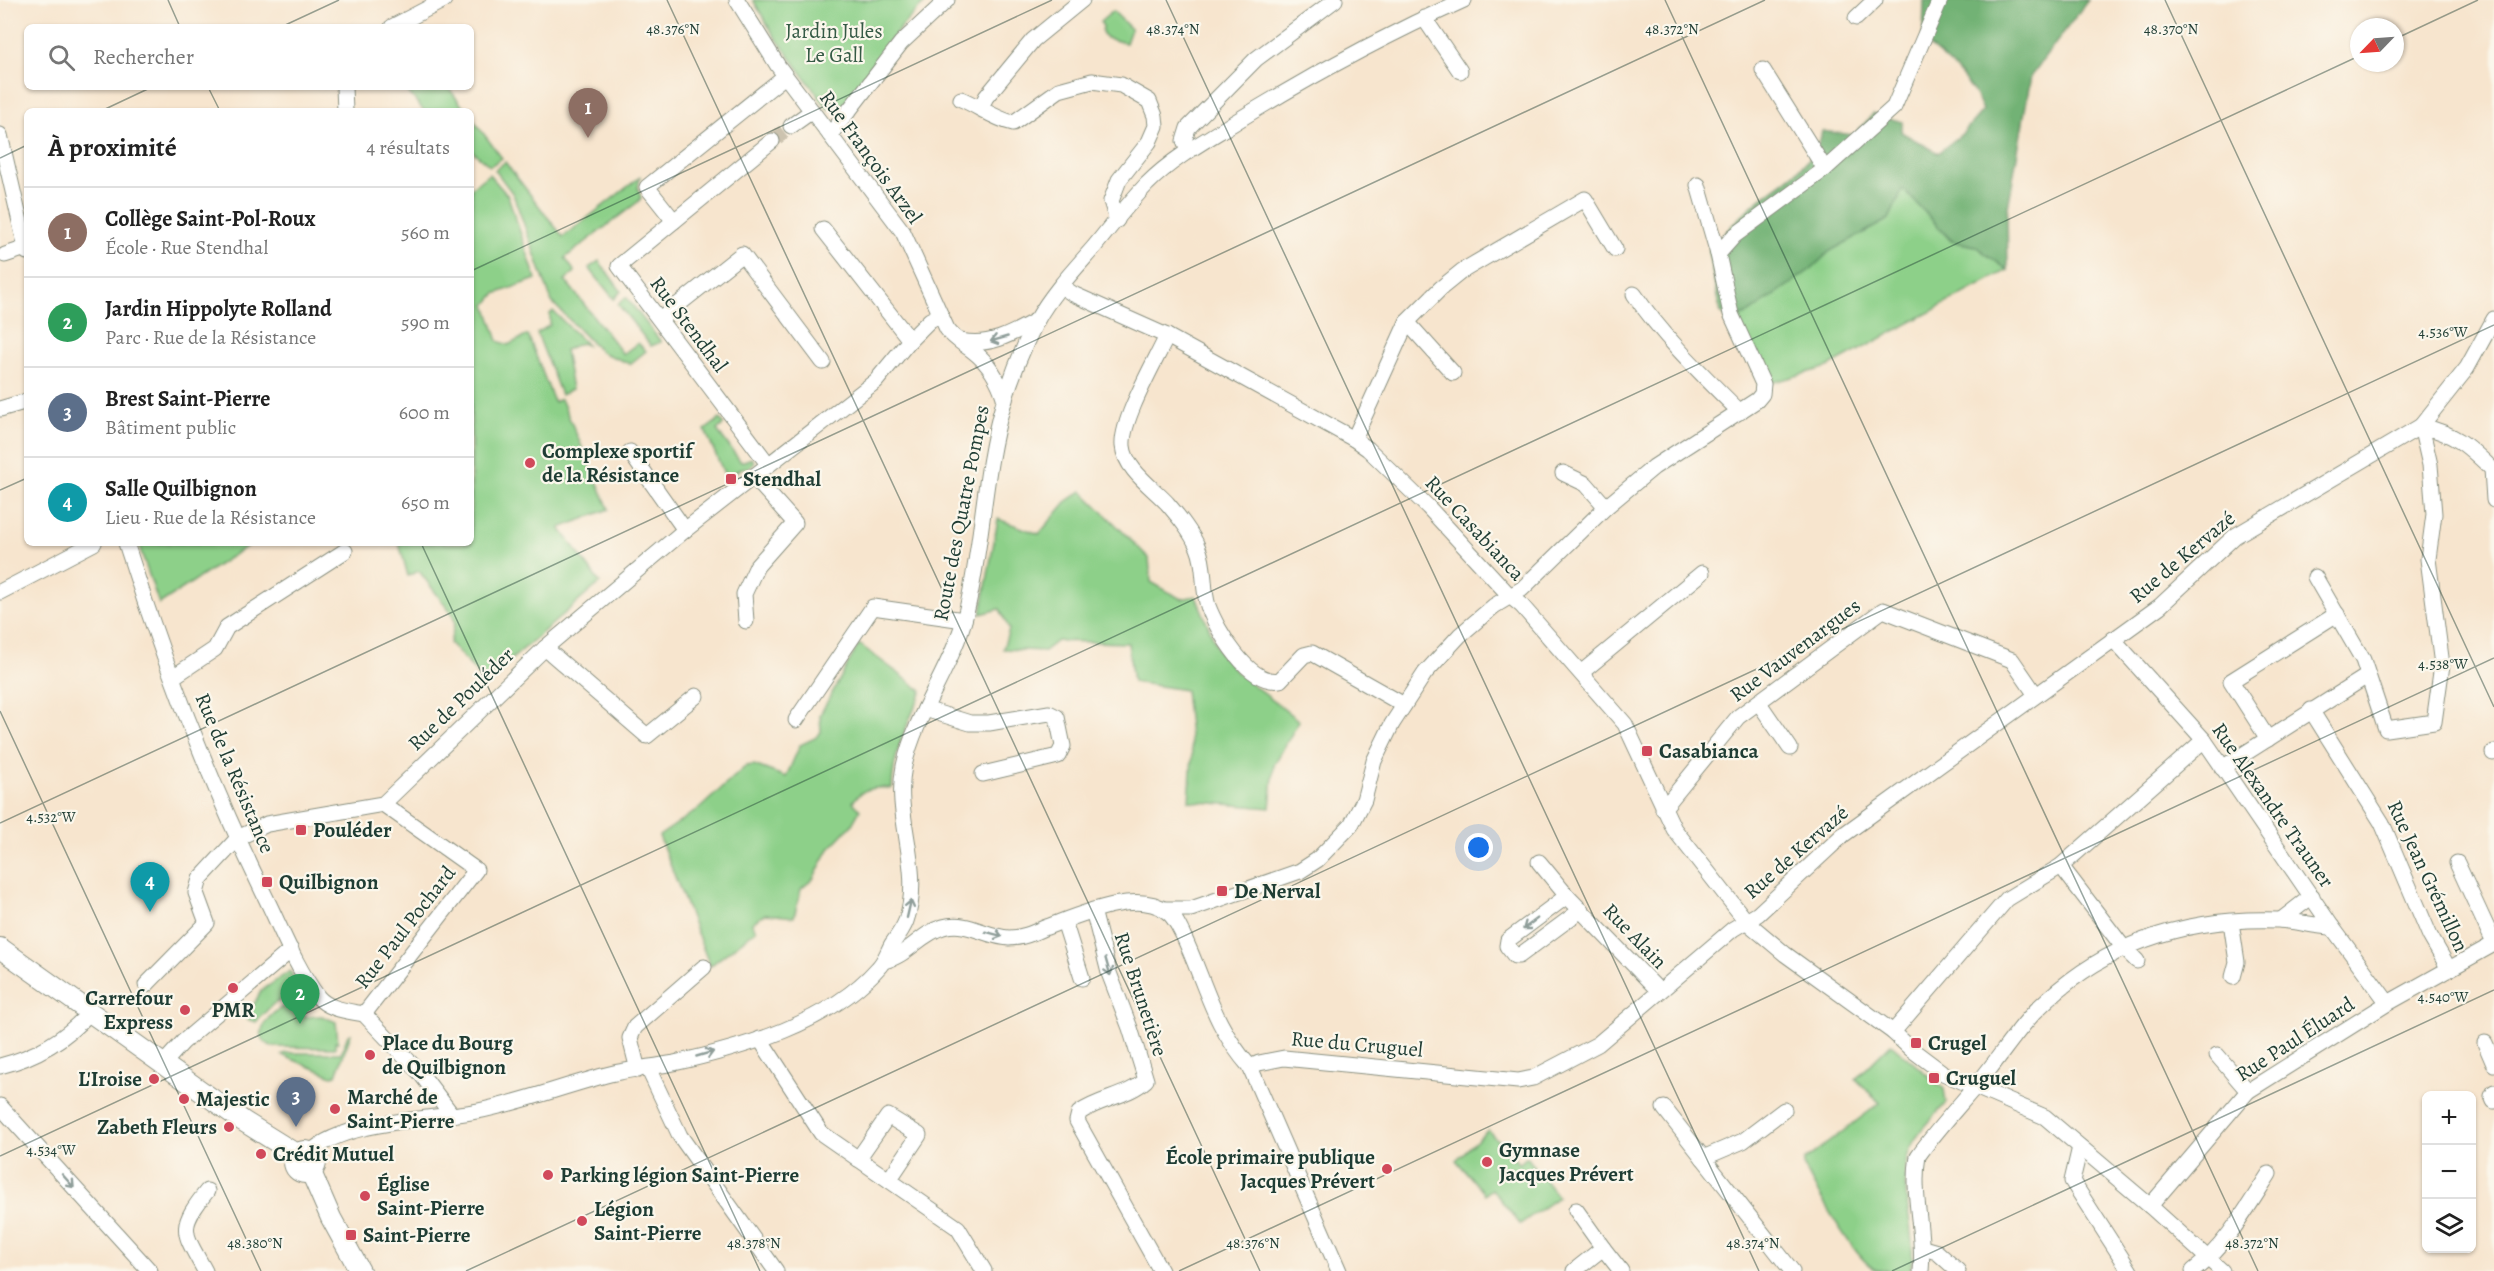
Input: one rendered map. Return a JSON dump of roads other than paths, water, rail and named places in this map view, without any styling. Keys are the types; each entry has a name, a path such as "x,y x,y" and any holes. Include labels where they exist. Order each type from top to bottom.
{"main road":[{"path":"0,948 243,1121 306,1159 354,1266"}],"street":[{"path":"398,24 444,0"},
{"name":"Rue François Arzel","path":"737,0 785,76 903,232 940,315"},
{"path":"830,135 901,43 947,0"},
{"path":"981,107 986,97 1033,40 1082,0"},
{"path":"1188,151 1184,141 1188,128 1256,59 1335,0"},
{"name":"Route des Quatre Pompes","path":"306,1159 315,1147 343,1134 391,1123 452,1115 522,1101 559,1087 624,1071 681,1061 760,1039 815,1017 840,1004 862,987 884,962 887,952 905,924 912,893 902,782 905,761 957,642 964,620 975,575 991,457 1005,400 1037,321 1061,286 1148,183 1188,151 1285,91 1424,18 1464,0"},
{"path":"1856,18 1875,0"},
{"path":"1718,254 1734,236 1825,169 1894,107 1940,0"},
{"path":"1424,18 1460,71"},
{"path":"1763,70 1807,136 1825,169"},
{"path":"675,220 646,187 785,76"},
{"path":"961,99 981,107 1004,121 1013,123 1059,90 1092,81 1121,85 1149,101 1156,126 1149,142 1119,180 1111,201 1117,220"},
{"path":"344,90 345,108"},
{"path":"791,126 812,111"},
{"path":"0,135 22,212 24,231"},
{"name":"Rue Stendhal","path":"768,464 619,266 772,141"},
{"path":"884,962 898,957 939,928 957,923 1008,938 1023,936 1093,910 1121,903 1139,901 1165,909 1191,909 1300,871 1331,847 1351,825 1364,800 1374,761 1392,724 1425,674 1460,635 1522,589 1606,507 1654,467 1740,412 1762,394 1763,384 1731,314 1718,254 1698,185"},
{"path":"1354,439 1407,322 1441,288 1462,271 1585,199 1615,249"},
{"path":"823,230 910,340"},
{"path":"5,255 24,250"},
{"path":"660,319 742,254 823,362"},
{"name":"Rue Casabianca","path":"1061,286 1073,294 1167,336 1354,439 1368,449 1428,507 1510,596 1522,606 1582,672 1625,724 1674,829 1747,922 1785,954 1893,1032 1943,1073 2045,1117 2222,1271"},
{"path":"1634,294 1686,358 1740,412"},
{"path":"940,315 946,329 974,352 999,380 1005,400"},
{"name":"Rue de Pouléder","path":"383,804 544,648 685,530 876,381 910,340 930,320 940,315"},
{"path":"2421,426 2467,368 2494,319"},
{"path":"958,341 974,344 1008,337 1037,321"},
{"path":"1407,322 1453,373"},
{"path":"1167,336 1127,422 1123,448 1126,459 1168,504 1188,530 1198,548 1204,565 1208,604 1218,627 1234,652 1248,668 1266,680 1280,680 1286,677 1304,655 1312,653 1404,705"},
{"path":"0,409 24,402"},
{"path":"2421,426 2438,430 2462,441 2492,469 2494,500"},
{"path":"2315,577 2363,660 2386,729 2434,722 2442,665 2428,559 2433,514 2430,465 2421,426"},
{"name":"Rue de Kervazé","path":"1747,922 1843,835 2160,606 2235,536 2421,426"},
{"path":"630,452 685,530"},
{"path":"1563,473 1586,484 1606,507"},
{"path":"746,621 744,594 757,566 795,524 753,476"},
{"path":"0,592 88,546"},
{"name":"Rue de la Résistance","path":"127,546 173,677 238,838 291,950 319,998 330,1006 364,1014"},
{"path":"173,677 216,649 227,627 345,551"},
{"path":"1582,672 1702,573"},
{"path":"796,720 873,607 964,620"},
{"name":"Rue Vauvenargues","path":"1664,809 1738,717 1883,610 2012,660 2036,694"},
{"path":"2268,739 2231,681 2337,614"},
{"name":"Rue Alexandre Trauner","path":"2114,639 2204,740 2332,927 2388,1003"},
{"path":"544,648 647,736 696,696"},
{"path":"2222,768 2367,676"},
{"path":"1759,703 1790,748"},
{"path":"926,709 970,723 989,723 1048,713 1057,717 1063,746 1058,756 983,774"},
{"name":"Rue Jean Grémillon","path":"2311,710 2382,823 2430,936 2449,969"},
{"path":"1893,1032 2007,900 2061,866 2204,740"},
{"path":"146,985 207,923 196,893 200,879 238,838 267,824 383,804"},
{"name":"Rue Paul Pochard","path":"364,1014 476,870 383,804"},
{"name":"Rue Alain","path":"1539,862 1567,897 1659,991"},
{"name":"Rue Paul Éluard","path":"2150,1206 2248,1091 2388,1003 2494,943 2457,863"},
{"path":"2061,866 2124,947 2138,961"},
{"path":"2281,920 2312,896"},
{"name":"Rue Alain","path":"1567,897 1508,940 1507,946 1515,956 1519,956 1581,910"},
{"path":"1165,909 1176,920 1217,1021 1232,1047 1250,1068 1339,1271"},
{"path":"1182,933 1191,909"},
{"name":"Rue Brunetière","path":"1093,910 1109,973 1130,1028 1146,1080 1136,1089 1087,1107 1079,1113 1077,1121 1161,1271"},
{"path":"1921,1271 1923,1248 1915,1169 1918,1156 1936,1130 1976,1086 2021,1028 2047,1000 2080,974 2124,947 2174,930 2207,923 2281,920 2332,927"},
{"path":"1064,921 1082,978"},
{"name":"Rue du Cruguel","path":"1250,1068 1259,1063 1284,1058 1518,1081 1533,1078 1599,1044 1733,929 1747,922"},
{"path":"2232,922 2237,962 2233,977"},
{"path":"163,1064 183,1042 291,950"},
{"path":"704,967 635,1027 630,1038 643,1069 680,1136 776,1271"},
{"path":"0,1066 30,1058 45,1051 90,1012"},
{"path":"364,1014 421,1074 452,1115"},
{"path":"760,1039 821,1133 958,1228 984,1271"},
{"path":"2485,1043 2494,1064"},
{"path":"2217,1055 2248,1091"},
{"path":"2494,1092 2492,1096 2494,1101"},
{"path":"0,1106 150,1271"},
{"path":"1664,1108 1792,1271"},
{"path":"1703,1158 1743,1141 1784,1110"},
{"path":"858,1159 888,1116 919,1135 889,1180"},
{"path":"2080,1147 2072,1181 2130,1271"},
{"path":"2193,1271 2209,1259 2270,1174"},
{"path":"205,1271 185,1235 190,1213 207,1191"},
{"path":"1576,1210 1621,1271"},
{"path":"1574,1271 1603,1248"},
{"path":"1923,1248 1937,1252 1958,1271"}],"tunnel":[{"path":"772,141 791,126"}],"place":[{"name":"Collège Saint-Pol-Roux","path":"588,138"},
{"name":"Complexe sportif de la Résistance","path":"530,463"},
{"name":"Stendhal","path":"731,479"},
{"name":"Casabianca","path":"1647,751"},
{"name":"Pouléder","path":"301,830"},
{"name":"Quilbignon","path":"267,882"},
{"name":"De Nerval","path":"1222,891"},
{"name":"Salle Quilbignon","path":"150,912"},
{"name":"PMR","path":"233,988"},
{"name":"Carrefour Express","path":"185,1010"},
{"name":"Jardin Hippolyte Rolland","path":"300,1024"},
{"name":"Crugel","path":"1916,1043"},
{"name":"Place du Bourg de Quilbignon","path":"370,1055"},
{"name":"Cruguel","path":"1934,1078"},
{"name":"L'Iroise","path":"154,1079"},
{"name":"Majestic","path":"184,1099"},
{"name":"Marché de Saint-Pierre","path":"335,1109"},
{"name":"Zabeth Fleurs","path":"229,1127"},
{"name":"Brest Saint-Pierre","path":"296,1127"},
{"name":"Crédit Mutuel","path":"261,1154"},
{"name":"Gymnase Jacques Prévert","path":"1487,1162"},
{"name":"École primaire publique Jacques Prévert","path":"1387,1169"},
{"name":"Parking légion Saint-Pierre","path":"548,1175"},
{"name":"Église Saint-Pierre","path":"365,1196"},
{"name":"Légion Saint-Pierre","path":"582,1221"},
{"name":"Saint-Pierre","path":"351,1235"}],"park label":[{"name":"Jardin Jules Le Gall","path":"834,43"}]}
